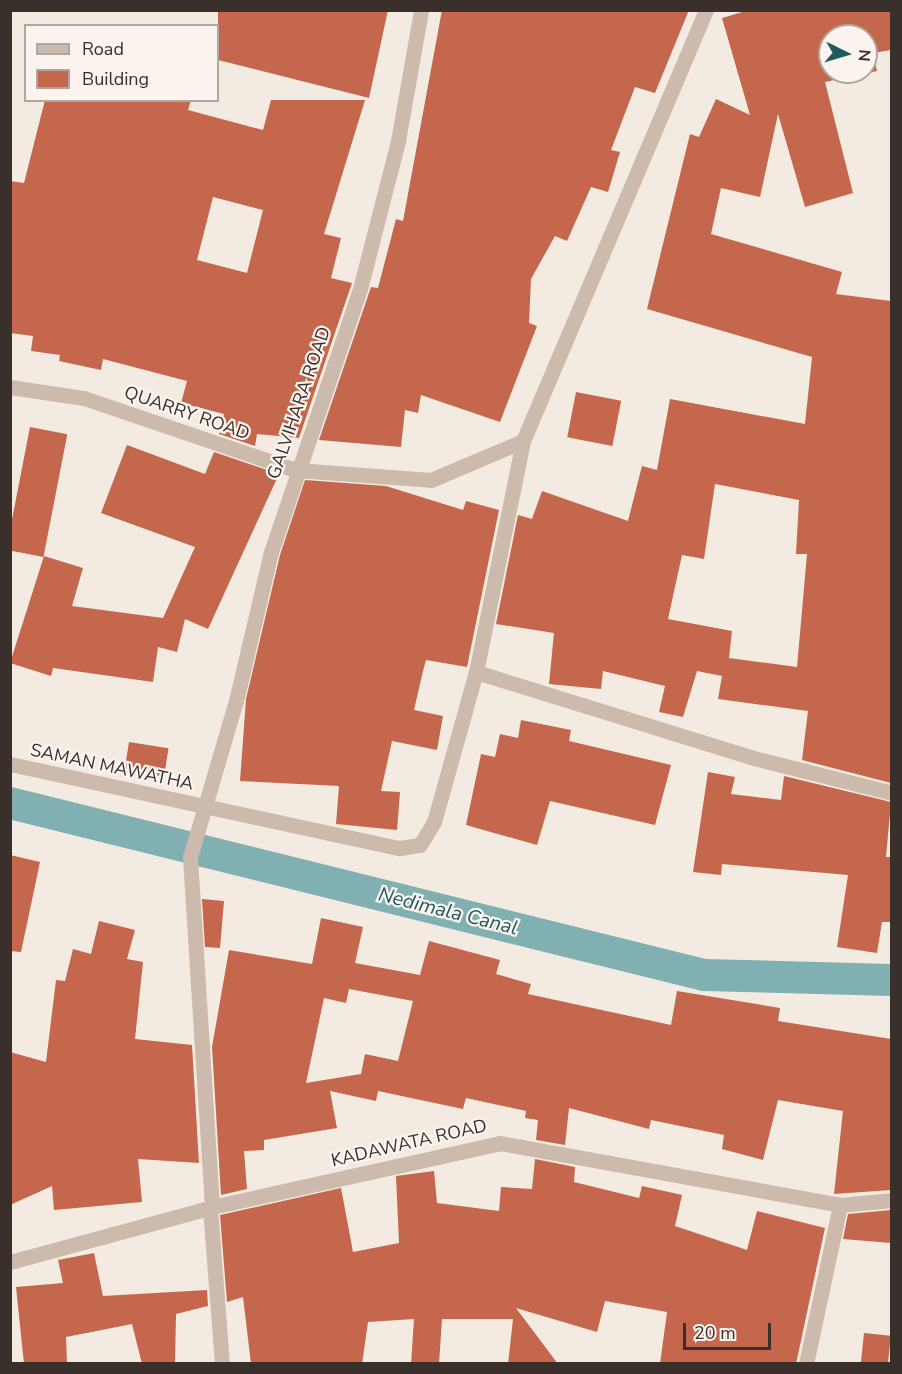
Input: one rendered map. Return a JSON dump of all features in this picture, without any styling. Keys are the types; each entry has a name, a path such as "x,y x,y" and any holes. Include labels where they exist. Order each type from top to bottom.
{"street":[{"name":"GALVIHARA ROAD","path":"222,1364 190,857 206,807 296,470 360,289 398,141 421,10"},
{"path":"706,10 523,441 476,672 750,757 891,793"},
{"name":"QUARRY ROAD","path":"10,387 84,398 296,470 431,480 523,441"},
{"name":"SAMAN MAWATHA","path":"10,764 400,848 420,845 434,822 476,672"},
{"name":"KADAWATA ROAD","path":"10,1262 211,1208 500,1143 840,1204 891,1200"},
{"path":"806,1364 840,1204"}],"building":[{"path":"218,10 388,10 369,98 219,60"},
{"path":"442,10 689,10 655,93 635,87 611,150 620,152 608,192 591,187 567,241 555,236 531,279 529,323 537,326 500,422 421,395 418,413 405,410 401,447 319,440 371,287 378,288 396,219 403,221"},
{"path":"749,10 891,10 891,50 878,52 878,24 818,24 818,84 826,84 853,193 805,207 778,114 760,197 721,188 711,234 842,272 836,294 891,301 891,783 802,760 808,711 718,699 722,676 697,671 683,717 659,712 665,686 603,671 601,689 549,684 554,633 496,624 518,515 532,519 542,491 628,521 642,466 657,470 670,399 805,424 812,357 647,309 690,134 699,137 716,99 750,115 722,18","holes":["715,484 799,500 796,554 807,554 797,667 729,658 732,631 668,619 682,555 704,559"]},
{"path":"271,100 365,100 324,234 341,238 331,278 352,283 299,438 257,434 255,446 219,434 224,414 181,403 187,381 103,359 101,370 59,361 60,355 31,351 33,336 10,333 10,181 24,183 44,102 190,102 188,110 263,130","holes":["213,197 263,210 247,273 197,260"]},
{"path":"576,392 621,401 612,446 567,437"},
{"path":"30,427 67,434 43,557 10,550 10,530"},
{"path":"127,445 205,474 214,452 279,474 208,629 185,619 177,652 158,647 153,682 53,668 51,676 10,663 44,556 83,568 72,606 163,618 195,547 101,513"},
{"path":"305,480 386,486 463,510 466,501 499,510 467,667 426,660 423,671 414,710 443,716 437,750 392,741 381,791 400,792 397,830 336,824 339,786 240,781 246,699 280,555"},
{"path":"521,720 571,730 569,741 671,765 655,825 550,801 537,845 466,825 481,754 495,757 500,734 518,738"},
{"path":"129,742 169,748 164,779 124,773"},
{"path":"708,772 735,777 731,794 781,800 784,776 891,802 886,857 891,857 891,922 882,922 877,953 837,947 848,875 722,864 721,875 693,872"},
{"path":"10,855 40,862 21,952 10,951"},
{"path":"202,899 224,901 220,948 205,947"},
{"path":"321,918 363,927 355,963 420,975 429,941 500,960 496,974 531,984 528,994 671,1025 677,991 780,1008 778,1021 891,1039 891,1190 834,1194 843,1111 778,1100 763,1160 722,1149 724,1135 651,1120 649,1129 569,1108 565,1145 536,1140 538,1120 525,1118 526,1111 466,1098 463,1109 378,1091 376,1101 330,1091 337,1128 264,1140 264,1150 244,1151 247,1189 221,1195 212,1047 229,950 312,964","holes":["349,989 413,1001 398,1061 365,1054 361,1074 306,1083 324,998 346,1003"]},
{"path":"99,921 135,930 127,959 143,962 135,1039 192,1045 199,1163 138,1159 142,1202 54,1210 52,1186 10,1205 10,1052 46,1062 56,980 65,981 73,949 91,954"},
{"path":"535,1159 575,1167 574,1182 639,1198 642,1186 682,1195 675,1226 747,1250 757,1211 825,1228 796,1364 660,1364 667,1312 605,1301 597,1332 516,1308 558,1364 508,1364 513,1319 442,1319 439,1364 411,1364 414,1319 368,1322 362,1364 251,1364 243,1297 227,1302 220,1215 341,1188 353,1252 399,1243 396,1176 434,1171 437,1203 499,1211 501,1187 532,1189"},
{"path":"891,1210 891,1243 843,1239 848,1214"},
{"path":"94,1253 103,1296 207,1290 208,1306 176,1314 175,1364 142,1364 132,1324 66,1337 67,1362 24,1364 16,1287 63,1283 58,1260"},
{"path":"864,1333 891,1336 888,1364 861,1364"}],"waterway":[{"name":"Nedimala Canal","path":"10,803 704,975 892,980"}]}
